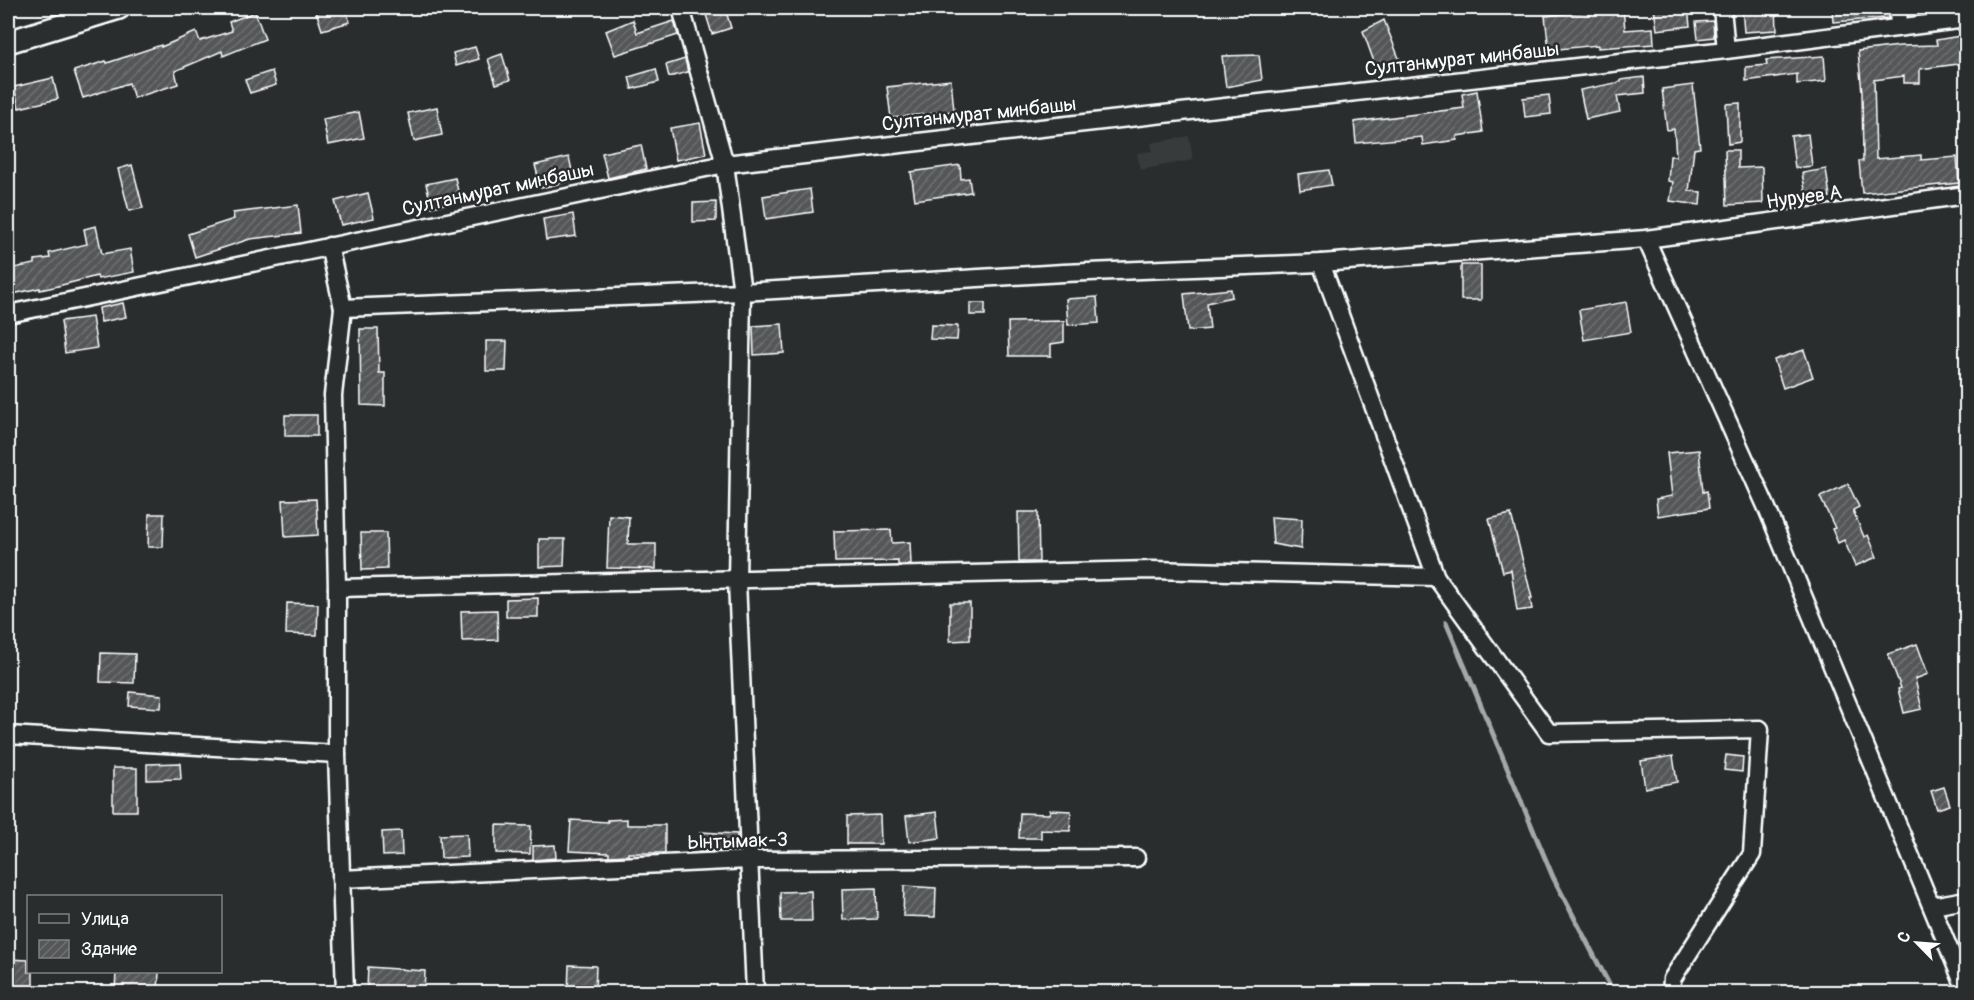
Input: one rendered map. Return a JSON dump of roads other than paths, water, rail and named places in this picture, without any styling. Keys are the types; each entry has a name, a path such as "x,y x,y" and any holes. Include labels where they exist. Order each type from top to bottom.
{"main road":[{"path":"8,42 119,8"}],"street":[{"path":"681,8 725,164 742,292 737,580 755,993"},
{"path":"1722,8 1726,50"},
{"path":"1898,8 1899,27"},
{"name":"Султанмурат минбашы","path":"8,314 725,164 1726,50 1966,19"},
{"name":"Нуруев А","path":"343,308 742,292 1064,273 1321,263 1646,239 1966,195"},
{"path":"1646,239 1766,506 1966,990"},
{"path":"328,246 343,308 333,395 337,588 337,754 345,993"},
{"path":"1321,263 1436,577 1549,733 1760,729 1752,854 1672,979 1671,993"},
{"path":"337,588 1152,570 1436,577"},
{"path":"8,735 337,754"},
{"name":"Ынтымак-3","path":"341,879 749,860 1136,858"},
{"path":"1932,906 1966,900"}],"waterway":[{"path":"1446,622 1553,877 1613,992"}]}
